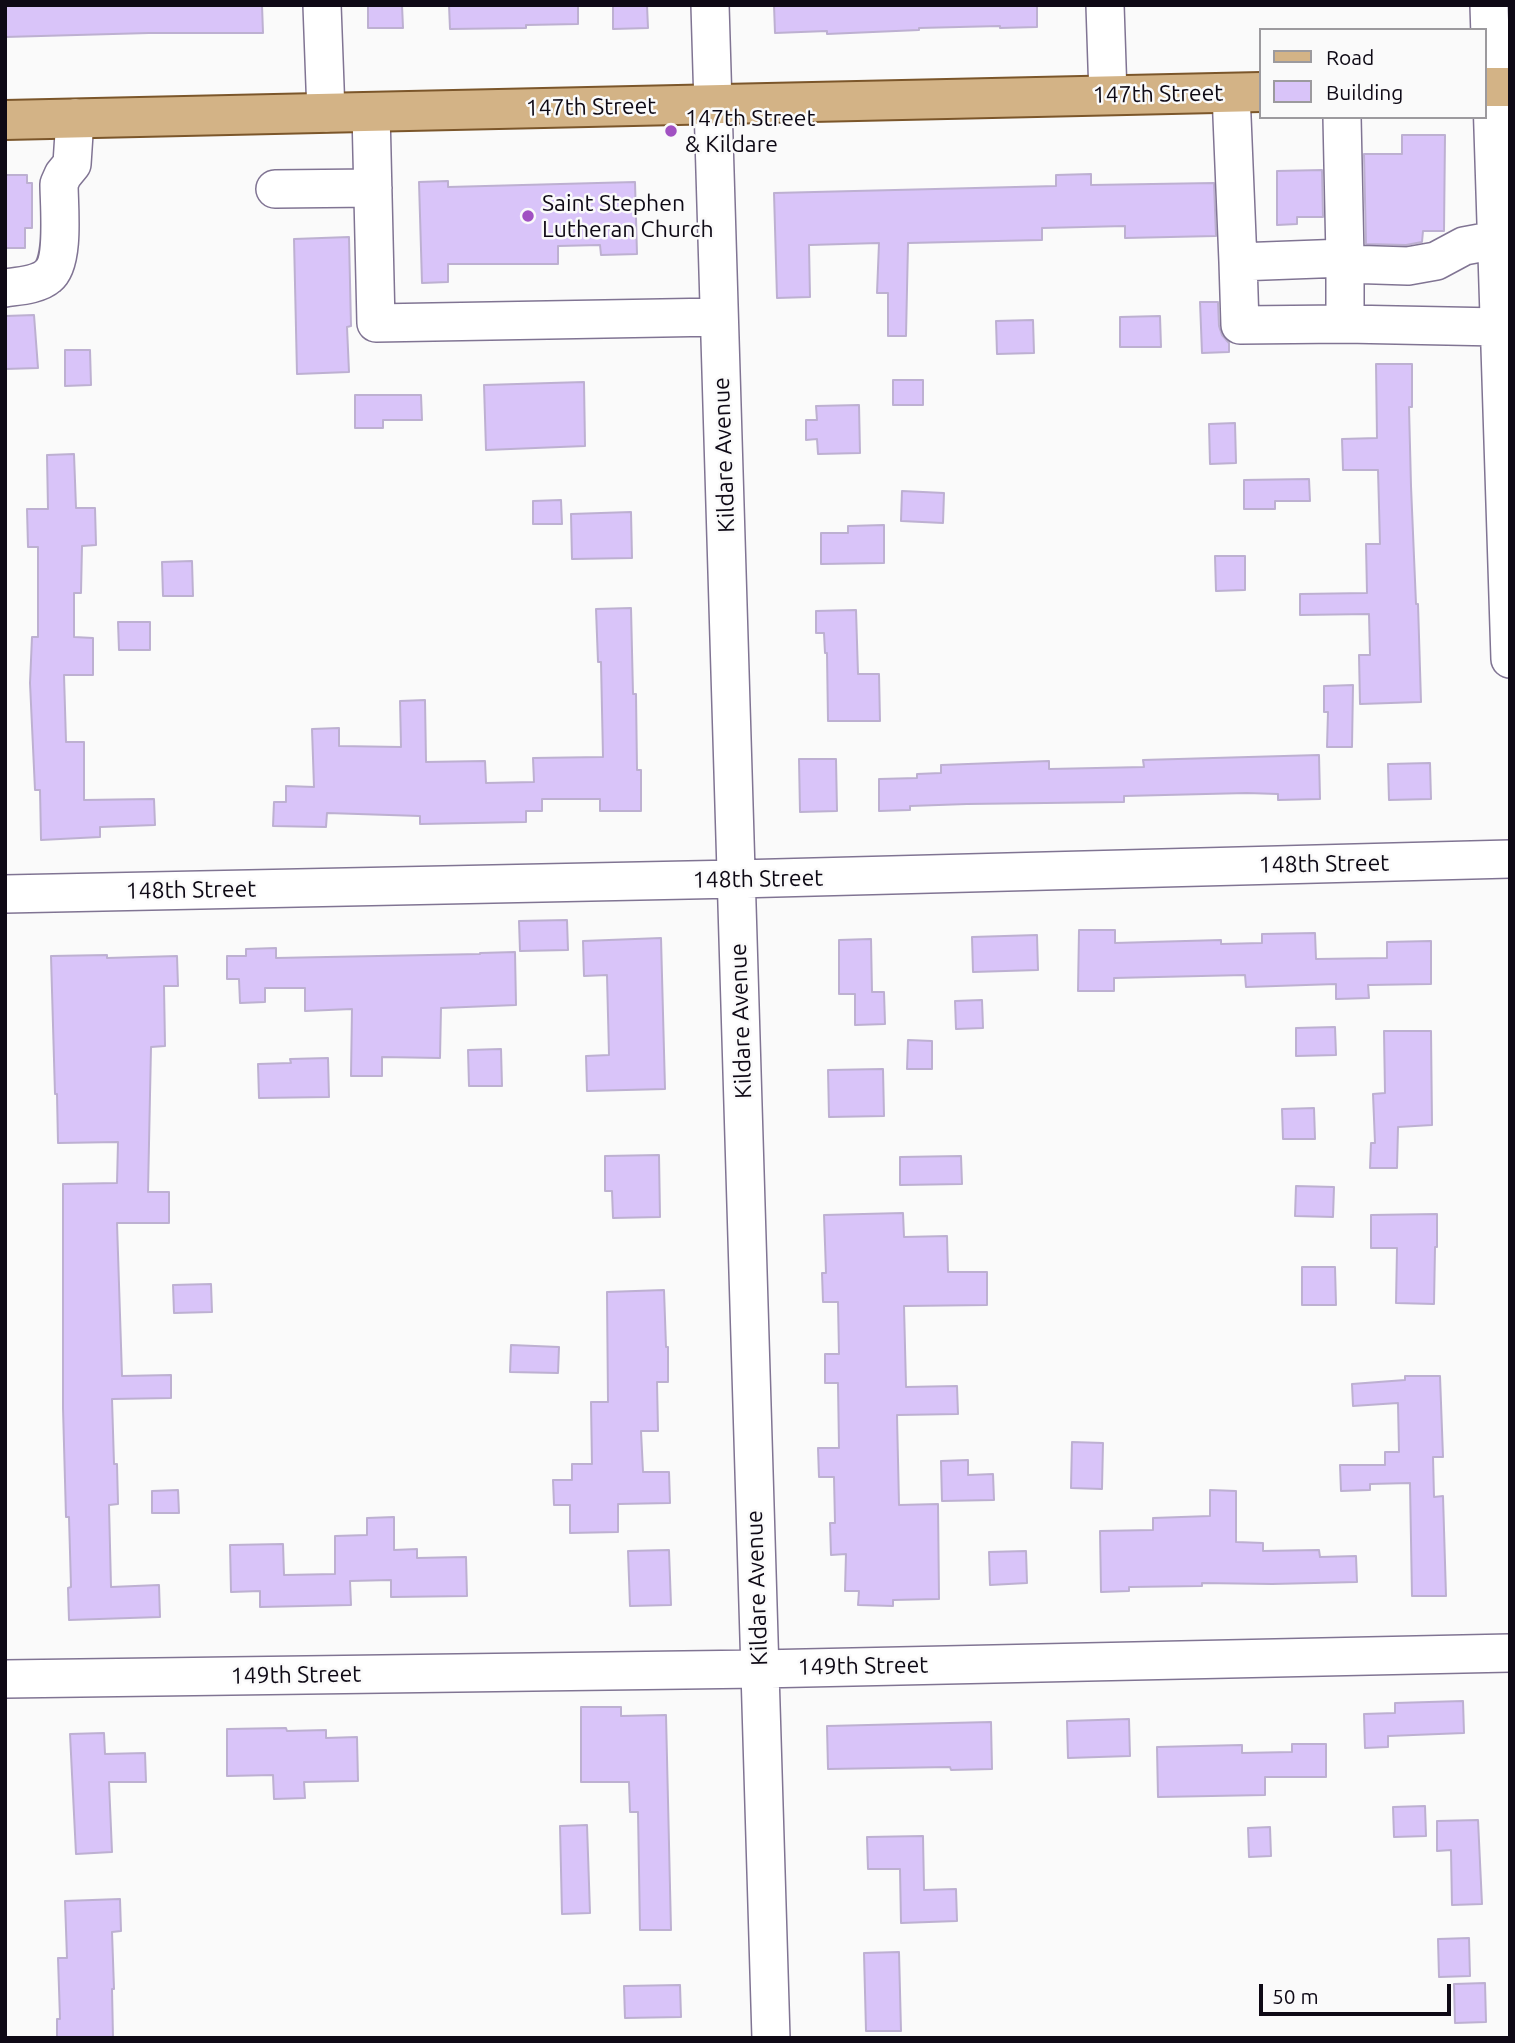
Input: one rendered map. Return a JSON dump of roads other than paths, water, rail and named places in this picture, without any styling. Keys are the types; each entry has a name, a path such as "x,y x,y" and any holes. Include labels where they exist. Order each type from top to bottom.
{"main road":[{"name":"147th Street","path":"5,120 1246,93"}],"street":[{"path":"322,5 326,113"},
{"name":"Kildare Avenue","path":"710,5 771,2038"},
{"path":"1105,5 1108,95"},
{"path":"1489,5 1495,87 1496,240 1510,659"},
{"path":"1246,93 1238,262 1240,325 1499,327"},
{"path":"371,112 376,323 719,317"},
{"path":"5,288 30,284 48,277 55,267 58,256 59,184 72,164 75,118"},
{"path":"1342,119 1345,324"},
{"path":"275,189 373,188"},
{"path":"1238,262 1345,261 1408,266 1436,261 1464,246 1496,240"},
{"name":"148th Street","path":"5,894 1510,859"},
{"name":"149th Street","path":"5,1679 759,1669 1510,1653"}],"place":[{"name":"147th Street & Kildare","path":"671,131"},
{"name":"Saint Stephen Lutheran Church","path":"528,216"}]}
